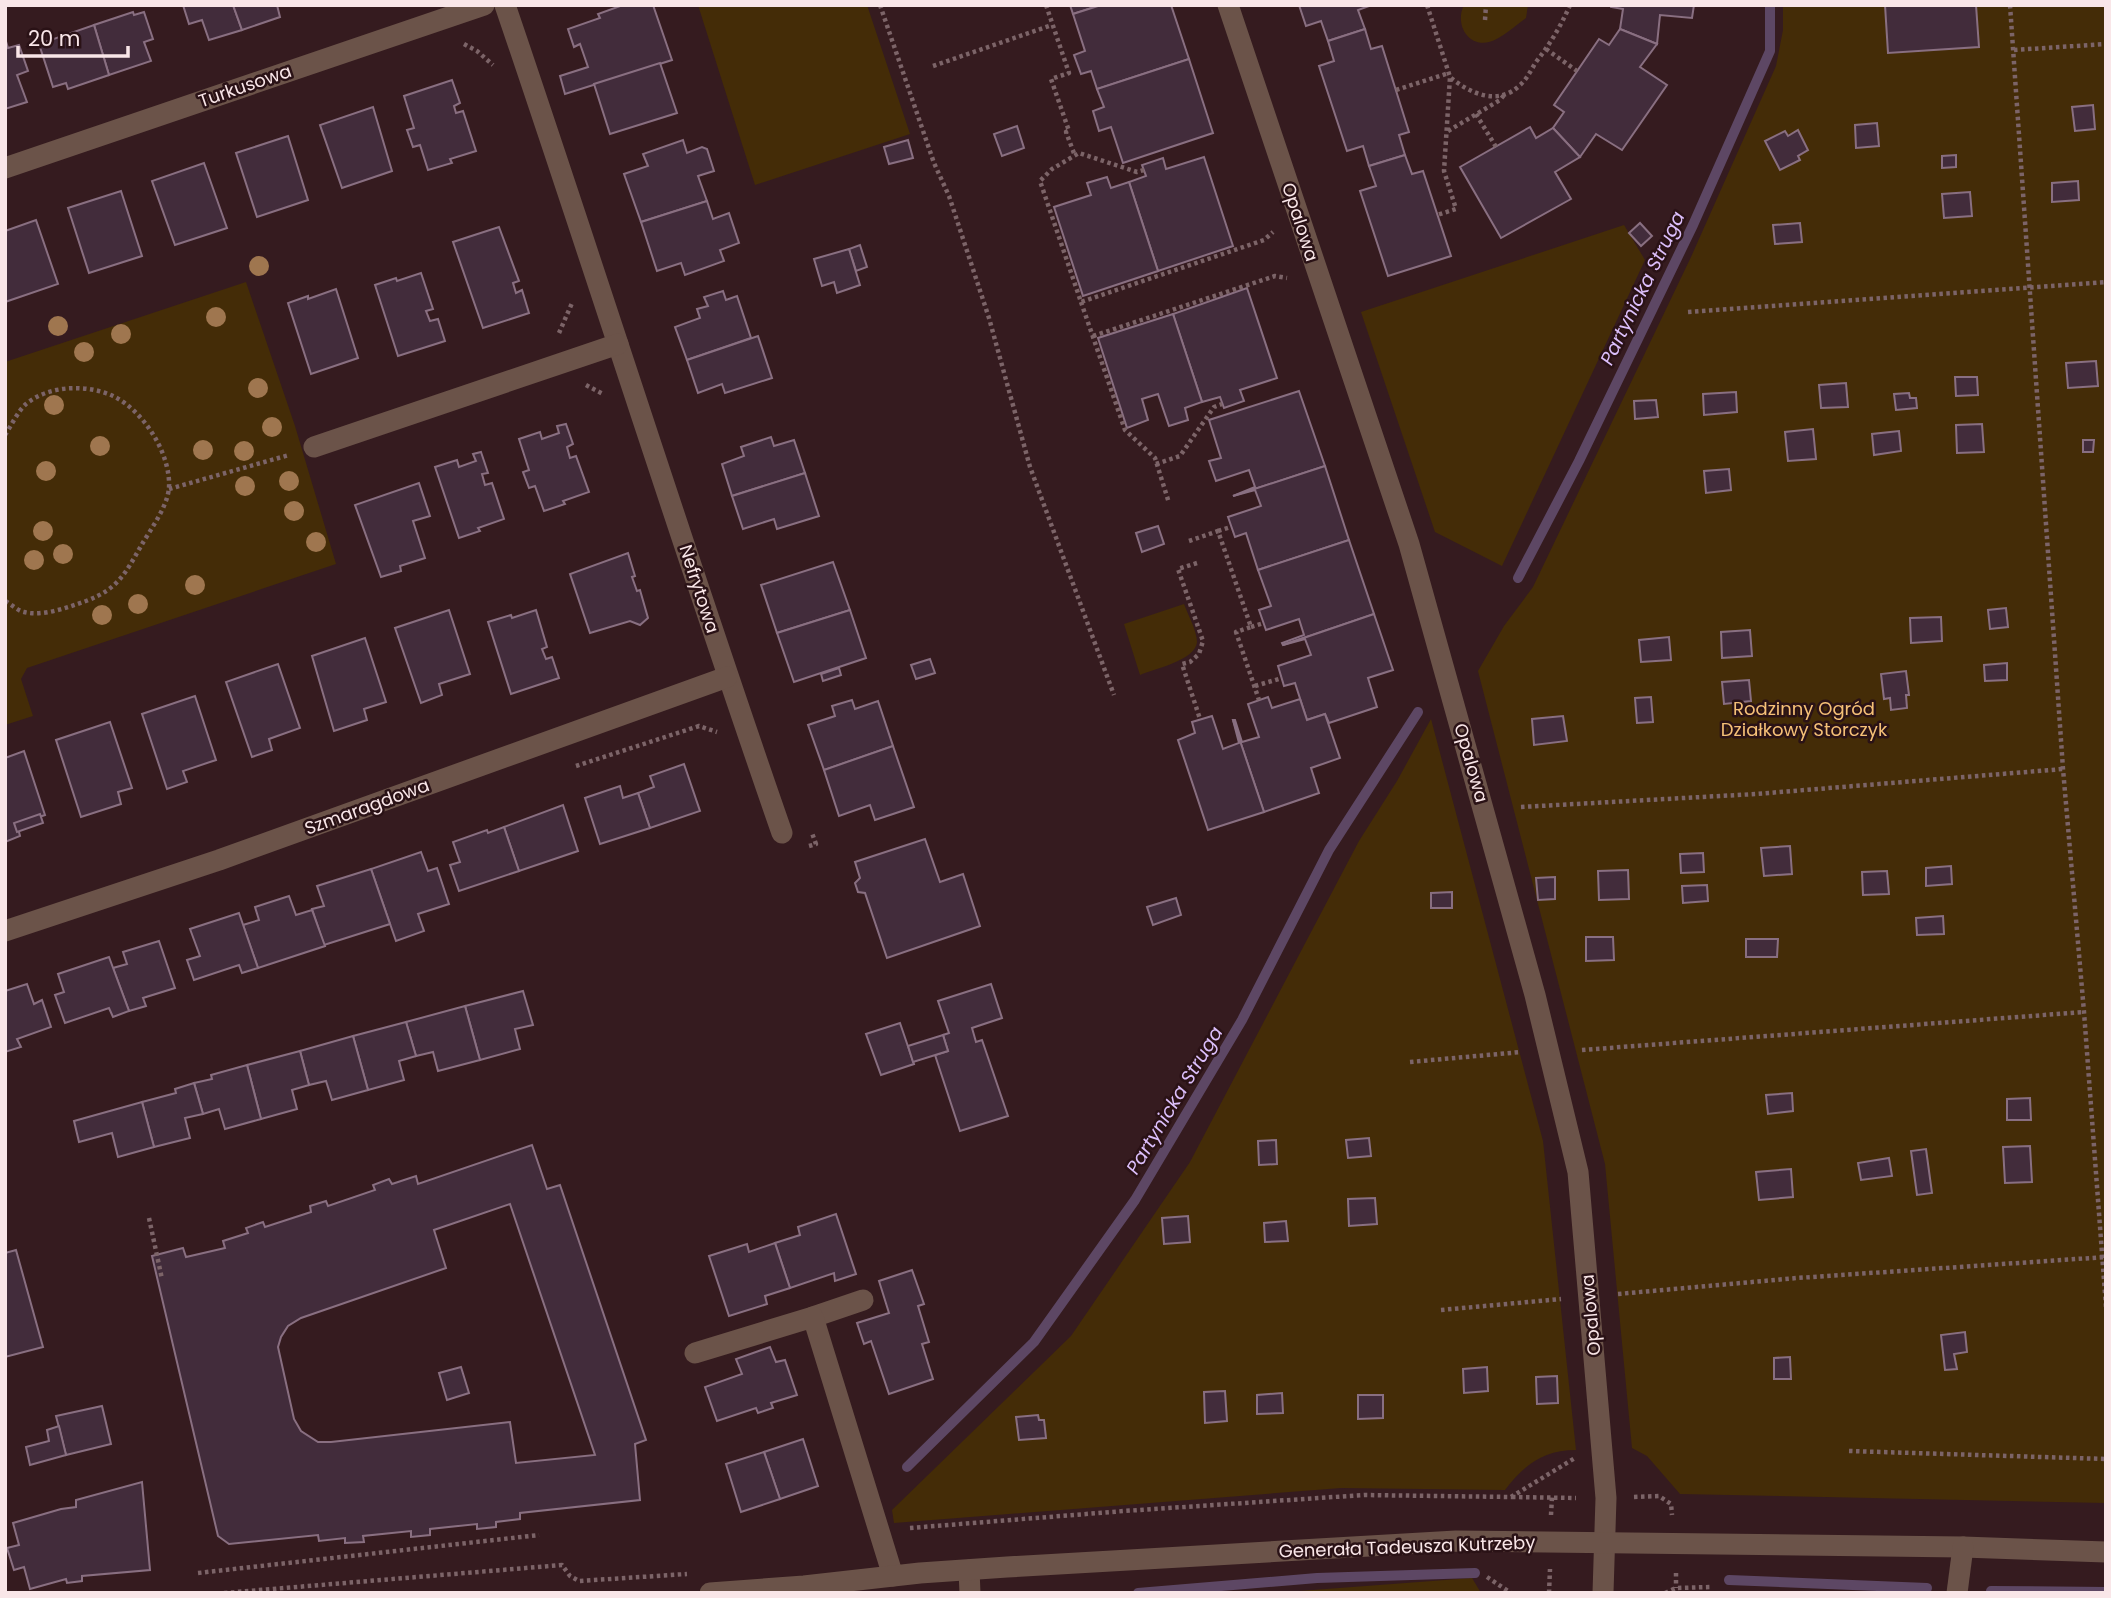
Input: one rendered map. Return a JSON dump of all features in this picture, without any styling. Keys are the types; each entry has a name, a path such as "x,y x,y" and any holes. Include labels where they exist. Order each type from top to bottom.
{"street":[{"name":"Turkusowa","path":"5,167 484,5"},
{"name":"Nefrytowa","path":"505,5 727,677 782,833"},
{"name":"Opalowa","path":"1228,5 1409,544 1535,995 1578,1172 1606,1497 1603,1593"},
{"path":"314,447 618,344"},
{"name":"Szmaragdowa","path":"5,931 232,855 727,677"},
{"path":"695,1353 863,1300"},
{"path":"813,1317 893,1576"},
{"name":"Generała Tadeusza Kutrzeby","path":"710,1593 969,1570 1456,1542 1963,1547 2106,1552"},
{"path":"1957,1593 1963,1547"},
{"path":"969,1570 970,1593"}],"path":[{"path":"880,5 989,318 1030,467 1114,695"},
{"path":"1046,5 1069,73 1051,79 1075,156"},
{"path":"1427,5 1450,75 1444,171 1456,209 1437,215"},
{"path":"1485,20 1486,5"},
{"path":"1450,75 1467,91 1491,97 1505,94 1520,86 1560,28 1570,5"},
{"path":"2010,5 2063,769 2106,1307"},
{"path":"933,66 1052,25"},
{"path":"2014,50 2106,44"},
{"path":"1546,49 1577,71"},
{"path":"1396,90 1450,75"},
{"path":"1447,131 1500,100 1505,94"},
{"path":"1476,114 1496,146"},
{"path":"1144,170 1137,173 1079,153 1052,169 1040,181 1125,430 1155,458 1169,503"},
{"path":"1081,302 1264,240 1273,233 1276,224"},
{"path":"1093,336 1275,276 1287,277 1295,284"},
{"path":"1688,312 2106,282"},
{"path":"5,435 25,405 49,392 80,388 113,396 136,413 158,443 166,467 169,489 160,513 121,581 104,594 58,611 24,612 5,601"},
{"path":"1156,464 1180,456 1214,407 1222,404"},
{"path":"169,489 281,458"},
{"path":"1189,541 1231,527"},
{"path":"1218,531 1251,627"},
{"path":"1197,563 1178,569 1203,641 1199,654 1190,662 1182,664 1200,719"},
{"path":"1259,700 1236,632 1264,623"},
{"path":"1255,686 1282,678"},
{"path":"568,769 699,726 718,733"},
{"path":"1521,807 1756,794 2063,769"},
{"path":"1583,1050 2084,1013"},
{"path":"1410,1062 1528,1050"},
{"path":"149,1218 162,1279"},
{"path":"1617,1294 1797,1278 2104,1257"},
{"path":"1441,1310 1590,1297"},
{"path":"1849,1451 2106,1459"},
{"path":"909,1528 1364,1495 1511,1497 1584,1452"},
{"path":"198,1573 539,1535"},
{"path":"224,1593 562,1565 569,1576 579,1581 698,1574"},
{"path":"1487,1577 1511,1593"},
{"path":"1665,1593 1676,1588 1711,1587"}],"green space":[{"path":"698,5 867,5 910,134 755,185"},
{"path":"1464,5 1528,5 1526,18 1498,38 1481,43 1474,41 1464,32 1461,19"},
{"name":"Rodzinny Ogród Działkowy Storczyk","path":"1783,5 2106,5 2106,1503 1680,1494 1647,1456 1632,1448 1605,1164 1478,671 1504,626 1533,587 1691,257 1776,66 1783,30"},
{"path":"1624,225 1645,260 1502,566 1435,532 1361,312"},
{"path":"246,282 295,426 336,564 27,668 21,679 33,716 5,725 5,362"},
{"path":"1184,604 1196,633 1195,648 1182,659 1140,675 1124,624"},
{"path":"1431,719 1543,1141 1576,1450 1554,1453 1535,1461 1519,1473 1505,1490 1341,1488 894,1523 892,1510 1071,1336 1190,1162 1359,841 1397,781"},
{"path":"1472,1578 1481,1593 1273,1593"}],"building":[{"path":"183,5 233,5 242,30 209,40 202,20 189,24"},
{"path":"233,5 277,5 280,17 242,30"},
{"path":"623,5 653,5 672,60 565,94 560,76 588,67 580,44 574,47 568,29 600,18 598,14"},
{"path":"1070,5 1101,5 1073,14"},
{"path":"1101,5 1171,5 1189,59 1097,89 1091,71 1081,74 1074,55 1085,51 1073,14"},
{"path":"1299,5 1369,5 1358,10 1365,29 1328,41 1321,21 1306,26"},
{"path":"1611,5 1694,5 1692,18 1660,15 1657,44 1620,29 1623,9"},
{"path":"1885,5 1976,5 1979,47 1888,53"},
{"path":"133,12 134,15 144,12 153,39 144,42 151,61 109,75 94,25"},
{"path":"94,25 109,75 68,89 66,83 53,87 39,44"},
{"path":"1365,29 1371,49 1382,46 1409,132 1399,135 1405,155 1369,166 1363,146 1347,151 1319,66 1334,61 1328,41"},
{"path":"1620,29 1657,44 1640,67 1667,85 1622,150 1596,134 1580,157 1553,128 1564,112 1554,105 1599,39 1609,45"},
{"path":"5,38 8,48 19,45 28,71 17,75 27,102 5,109"},
{"path":"1189,59 1213,133 1123,163 1111,127 1099,131 1093,111 1104,107 1097,89"},
{"path":"660,63 677,113 610,134 594,84"},
{"path":"452,80 460,103 454,106 456,113 463,111 476,151 450,159 452,163 428,170 420,145 413,147 407,130 414,128 404,96"},
{"path":"2093,105 2095,129 2075,131 2072,107"},
{"path":"373,107 392,171 342,188 320,125"},
{"path":"1877,123 1879,146 1856,148 1855,125"},
{"path":"1017,126 1024,148 1002,156 994,134"},
{"path":"1530,127 1536,138 1553,128 1580,157 1555,172 1571,199 1501,238 1460,167"},
{"path":"1798,130 1808,150 1798,156 1800,160 1780,170 1765,141 1785,131 1788,136"},
{"path":"288,136 308,200 257,217 236,153"},
{"path":"683,140 687,153 702,147 707,149 714,171 698,176 707,201 641,222 624,174 648,166 643,154"},
{"path":"908,140 913,158 889,164 884,147"},
{"path":"1405,155 1412,174 1423,171 1451,256 1388,276 1360,191 1376,186 1369,166"},
{"path":"1956,155 1956,167 1942,168 1942,156"},
{"path":"1204,157 1233,246 1158,271 1129,182 1146,176 1142,165 1163,158 1166,169"},
{"path":"204,163 227,228 175,245 152,181"},
{"path":"1107,177 1111,188 1129,182 1158,271 1083,296 1054,207 1091,195 1087,183"},
{"path":"2078,181 2079,200 2052,202 2052,183"},
{"path":"121,191 142,256 89,273 68,208"},
{"path":"1970,192 1972,216 1944,218 1942,194"},
{"path":"707,201 713,219 729,213 739,243 720,250 724,261 685,275 681,263 657,271 641,222"},
{"path":"36,220 58,284 5,302 5,231"},
{"path":"1640,223 1652,236 1641,246 1629,233"},
{"path":"1800,223 1802,242 1775,244 1773,225"},
{"path":"499,227 519,281 513,283 516,293 522,290 529,313 483,328 453,242"},
{"path":"860,245 867,267 856,271 849,249"},
{"path":"849,249 860,285 837,293 834,282 822,286 814,259"},
{"path":"421,273 433,309 426,311 430,321 438,319 445,341 398,356 375,285"},
{"path":"1247,288 1277,378 1240,390 1244,401 1224,408 1220,397 1202,402 1173,314"},
{"path":"336,289 358,358 311,374 288,303"},
{"path":"723,291 726,300 737,296 751,338 687,360 675,327 700,318 697,309 708,306 704,297"},
{"path":"1173,314 1202,402 1185,408 1188,420 1169,426 1158,394 1142,399 1148,420 1127,428 1098,338"},
{"path":"758,336 772,378 725,393 722,384 698,393 687,360"},
{"path":"2096,361 2098,386 2068,388 2066,363"},
{"path":"1955,377 1977,377 1978,395 1956,396"},
{"path":"1846,383 1848,407 1821,408 1819,385"},
{"path":"1299,391 1325,466 1233,496 1255,487 1249,470 1216,481 1209,461 1221,458 1209,420"},
{"path":"1736,392 1737,412 1704,415 1703,394"},
{"path":"1909,393 1910,398 1916,398 1917,408 1896,410 1894,394"},
{"path":"1656,400 1658,417 1635,419 1634,401"},
{"path":"566,424 573,444 567,447 570,458 576,456 589,492 544,511 535,486 529,488 523,472 529,470 519,439 540,432 542,439 559,433 557,426"},
{"path":"1982,424 1984,452 1957,453 1956,425"},
{"path":"1813,429 1816,459 1788,461 1785,432"},
{"path":"1899,431 1901,451 1874,455 1872,434"},
{"path":"771,437 774,446 794,440 805,473 732,496 722,464 744,456 741,447"},
{"path":"2083,440 2094,440 2093,452 2083,452"},
{"path":"481,452 488,473 482,474 485,485 492,483 504,519 459,538 435,467 457,460 459,467 476,461 473,454"},
{"path":"1325,466 1349,540 1258,570 1246,533 1235,537 1228,517 1261,506 1255,490 1233,496"},
{"path":"1729,469 1731,490 1706,493 1704,471"},
{"path":"805,473 819,516 777,529 774,519 743,529 732,496"},
{"path":"419,483 430,516 413,521 425,558 400,566 401,571 381,577 355,505"},
{"path":"1158,526 1164,544 1142,552 1136,533"},
{"path":"1349,540 1374,614 1283,645 1282,643 1304,635 1299,619 1266,630 1259,610 1271,606 1258,570"},
{"path":"628,553 635,576 632,577 637,591 640,590 648,618 640,625 630,621 590,633 570,574"},
{"path":"833,562 850,610 777,633 761,585"},
{"path":"2006,608 2008,627 1990,629 1988,610"},
{"path":"449,610 470,674 439,684 442,695 421,703 395,628"},
{"path":"536,610 547,647 542,649 546,659 552,657 559,678 511,694 488,622"},
{"path":"850,610 866,658 794,682 777,633"},
{"path":"1374,614 1393,670 1368,678 1377,707 1329,723 1325,714 1307,720 1295,683 1284,686 1278,666 1311,655 1305,639 1283,645"},
{"path":"1941,617 1942,641 1911,643 1910,618"},
{"path":"1750,630 1752,656 1722,658 1721,632"},
{"path":"1669,637 1671,660 1641,662 1639,640"},
{"path":"365,638 386,702 364,709 367,720 334,731 312,656"},
{"path":"930,659 935,673 916,679 911,665"},
{"path":"2007,663 2007,680 1985,681 1984,665"},
{"path":"278,664 300,728 269,739 272,750 252,757 226,682"},
{"path":"839,668 841,675 823,681 821,674"},
{"path":"1906,671 1909,695 1906,695 1907,708 1891,710 1890,698 1884,699 1881,674"},
{"path":"1749,680 1751,701 1724,704 1722,682"},
{"path":"195,696 216,760 183,771 187,782 167,789 142,714"},
{"path":"1268,697 1272,708 1300,699 1307,720 1325,714 1340,758 1311,768 1319,793 1264,812 1233,720 1242,742 1259,737 1248,704"},
{"path":"1651,697 1653,722 1637,723 1635,698"},
{"path":"852,700 855,709 878,701 893,746 824,770 808,725 835,716 832,706"},
{"path":"1212,716 1223,749 1239,743 1233,720 1264,812 1208,830 1178,740 1195,733 1192,722"},
{"path":"1563,716 1567,741 1534,745 1532,719"},
{"path":"110,722 132,788 118,792 121,804 81,817 56,740"},
{"path":"893,746 914,807 875,820 870,805 839,816 824,770"},
{"path":"24,751 45,815 17,824 20,836 5,842 5,758"},
{"path":"684,764 700,811 650,828 638,793 654,787 650,776"},
{"path":"620,786 623,798 638,793 650,828 600,844 585,798"},
{"path":"563,805 578,851 519,871 504,827"},
{"path":"40,814 43,823 17,832 14,823"},
{"path":"504,827 519,871 459,891 450,865 460,862 453,842"},
{"path":"925,839 940,882 963,874 980,926 887,958 865,893 858,892 855,883 860,878 855,862"},
{"path":"1790,846 1792,874 1764,876 1761,848"},
{"path":"421,852 428,871 437,868 449,904 418,914 424,931 396,941 371,869"},
{"path":"1703,853 1704,872 1681,873 1680,854"},
{"path":"1951,866 1952,884 1926,886 1926,868"},
{"path":"371,869 390,924 324,945 312,909 324,906 317,886"},
{"path":"1628,870 1629,899 1599,900 1598,871"},
{"path":"1887,871 1889,894 1863,895 1862,872"},
{"path":"1555,877 1555,899 1538,900 1536,878"},
{"path":"1707,885 1708,901 1683,903 1682,886"},
{"path":"1452,892 1452,908 1431,908 1431,893"},
{"path":"289,896 296,915 312,910 325,946 258,968 243,925 259,920 255,907"},
{"path":"1176,898 1181,915 1153,925 1147,907"},
{"path":"239,913 258,968 242,973 239,965 194,980 187,960 200,956 190,929"},
{"path":"1943,916 1944,934 1917,935 1916,918"},
{"path":"1586,937 1613,937 1614,960 1586,961"},
{"path":"1746,939 1778,939 1777,957 1746,957"},
{"path":"159,941 175,988 143,998 146,1006 129,1011 113,968 127,964 123,952"},
{"path":"109,957 129,1011 113,1017 109,1008 65,1023 55,995 64,992 58,974"},
{"path":"27,984 34,1004 42,1000 51,1027 17,1039 21,1047 5,1052 5,991"},
{"path":"991,984 1002,1018 972,1028 976,1042 982,1040 1008,1116 960,1131 935,1055 948,1051 943,1035 949,1033 938,1001"},
{"path":"523,991 533,1025 515,1029 520,1049 480,1060 465,1006"},
{"path":"465,1006 480,1060 438,1071 433,1052 416,1056 406,1022"},
{"path":"406,1022 416,1056 399,1061 404,1080 368,1090 353,1036"},
{"path":"900,1023 914,1064 881,1075 866,1034"},
{"path":"943,1035 948,1051 913,1062 908,1046"},
{"path":"353,1036 368,1090 332,1100 326,1081 309,1085 300,1051"},
{"path":"300,1051 309,1085 292,1090 297,1109 261,1119 247,1065"},
{"path":"247,1065 261,1119 225,1129 219,1109 203,1114 194,1083 212,1079 211,1075"},
{"path":"194,1083 203,1114 185,1118 190,1138 154,1147 142,1102 176,1093 175,1089"},
{"path":"1792,1093 1793,1111 1768,1114 1766,1095"},
{"path":"2030,1098 2031,1120 2007,1120 2007,1099"},
{"path":"142,1102 154,1147 118,1157 112,1133 79,1142 74,1121"},
{"path":"1369,1138 1371,1156 1348,1158 1346,1140"},
{"path":"1276,1140 1277,1164 1259,1165 1258,1141"},
{"path":"532,1145 547,1189 560,1185 646,1440 635,1444 640,1500 520,1513 520,1519 496,1522 496,1527 477,1529 477,1524 430,1529 430,1535 411,1537 411,1531 363,1536 364,1542 345,1543 345,1538 319,1541 318,1535 229,1544 218,1536 152,1256 183,1248 186,1257 225,1248 223,1241 248,1233 246,1228 263,1222 265,1227 311,1212 310,1206 326,1201 328,1206 375,1190 373,1185 389,1179 392,1184 416,1176 418,1184","holes":["510,1204 595,1455 516,1463 510,1422 318,1442 301,1431 294,1419 278,1347 281,1337 288,1326 301,1318 446,1268 434,1230"]},
{"path":"2030,1146 2032,1182 2005,1183 2003,1147"},
{"path":"1926,1149 1932,1193 1917,1195 1911,1151"},
{"path":"1889,1158 1892,1176 1861,1180 1858,1163"},
{"path":"1791,1169 1793,1197 1759,1200 1756,1172"},
{"path":"1375,1198 1377,1224 1349,1226 1348,1199"},
{"path":"836,1214 856,1274 835,1281 834,1273 790,1288 775,1243 800,1235 798,1227"},
{"path":"1188,1216 1190,1242 1164,1244 1162,1218"},
{"path":"1286,1221 1288,1241 1265,1242 1264,1223"},
{"path":"775,1243 790,1288 765,1296 767,1304 729,1316 709,1256 747,1244 749,1252"},
{"path":"16,1250 43,1347 5,1357 5,1253"},
{"path":"912,1270 924,1304 918,1306 929,1342 922,1344 933,1379 889,1394 871,1341 864,1344 857,1323 889,1313 879,1281"},
{"path":"1965,1332 1967,1352 1954,1354 1957,1369 1945,1370 1941,1335"},
{"path":"770,1347 776,1362 785,1360 797,1395 771,1403 773,1408 758,1413 756,1408 717,1421 705,1387 742,1374 736,1359"},
{"path":"1790,1357 1791,1379 1774,1379 1774,1358"},
{"path":"461,1367 469,1393 447,1400 439,1373"},
{"path":"1487,1367 1488,1391 1464,1393 1463,1369"},
{"path":"1557,1376 1558,1403 1537,1404 1536,1377"},
{"path":"1225,1391 1227,1421 1205,1423 1204,1392"},
{"path":"1282,1393 1283,1413 1257,1414 1257,1395"},
{"path":"1358,1395 1383,1395 1383,1418 1358,1419"},
{"path":"102,1406 111,1444 66,1455 56,1416"},
{"path":"1038,1415 1039,1420 1044,1420 1046,1438 1019,1440 1016,1417"},
{"path":"59,1426 66,1455 30,1465 26,1447 49,1441 47,1430"},
{"path":"803,1439 818,1486 780,1499 764,1452"},
{"path":"764,1452 780,1499 741,1512 726,1464"},
{"path":"142,1482 150,1570 82,1576 82,1581 67,1583 66,1579 30,1589 24,1567 14,1570 7,1548 19,1545 13,1523 76,1507 76,1500"}],"waterway":[{"name":"Partynicka Struga","path":"1518,578 1579,461 1693,225 1770,51 1770,5"},
{"name":"Partynicka Struga","path":"907,1467 1034,1342 1135,1200 1242,1020 1329,850 1418,712"},
{"path":"1138,1593 1317,1578 1475,1573"},
{"path":"1729,1580 1927,1588"},
{"path":"1991,1591 2106,1592"}]}
